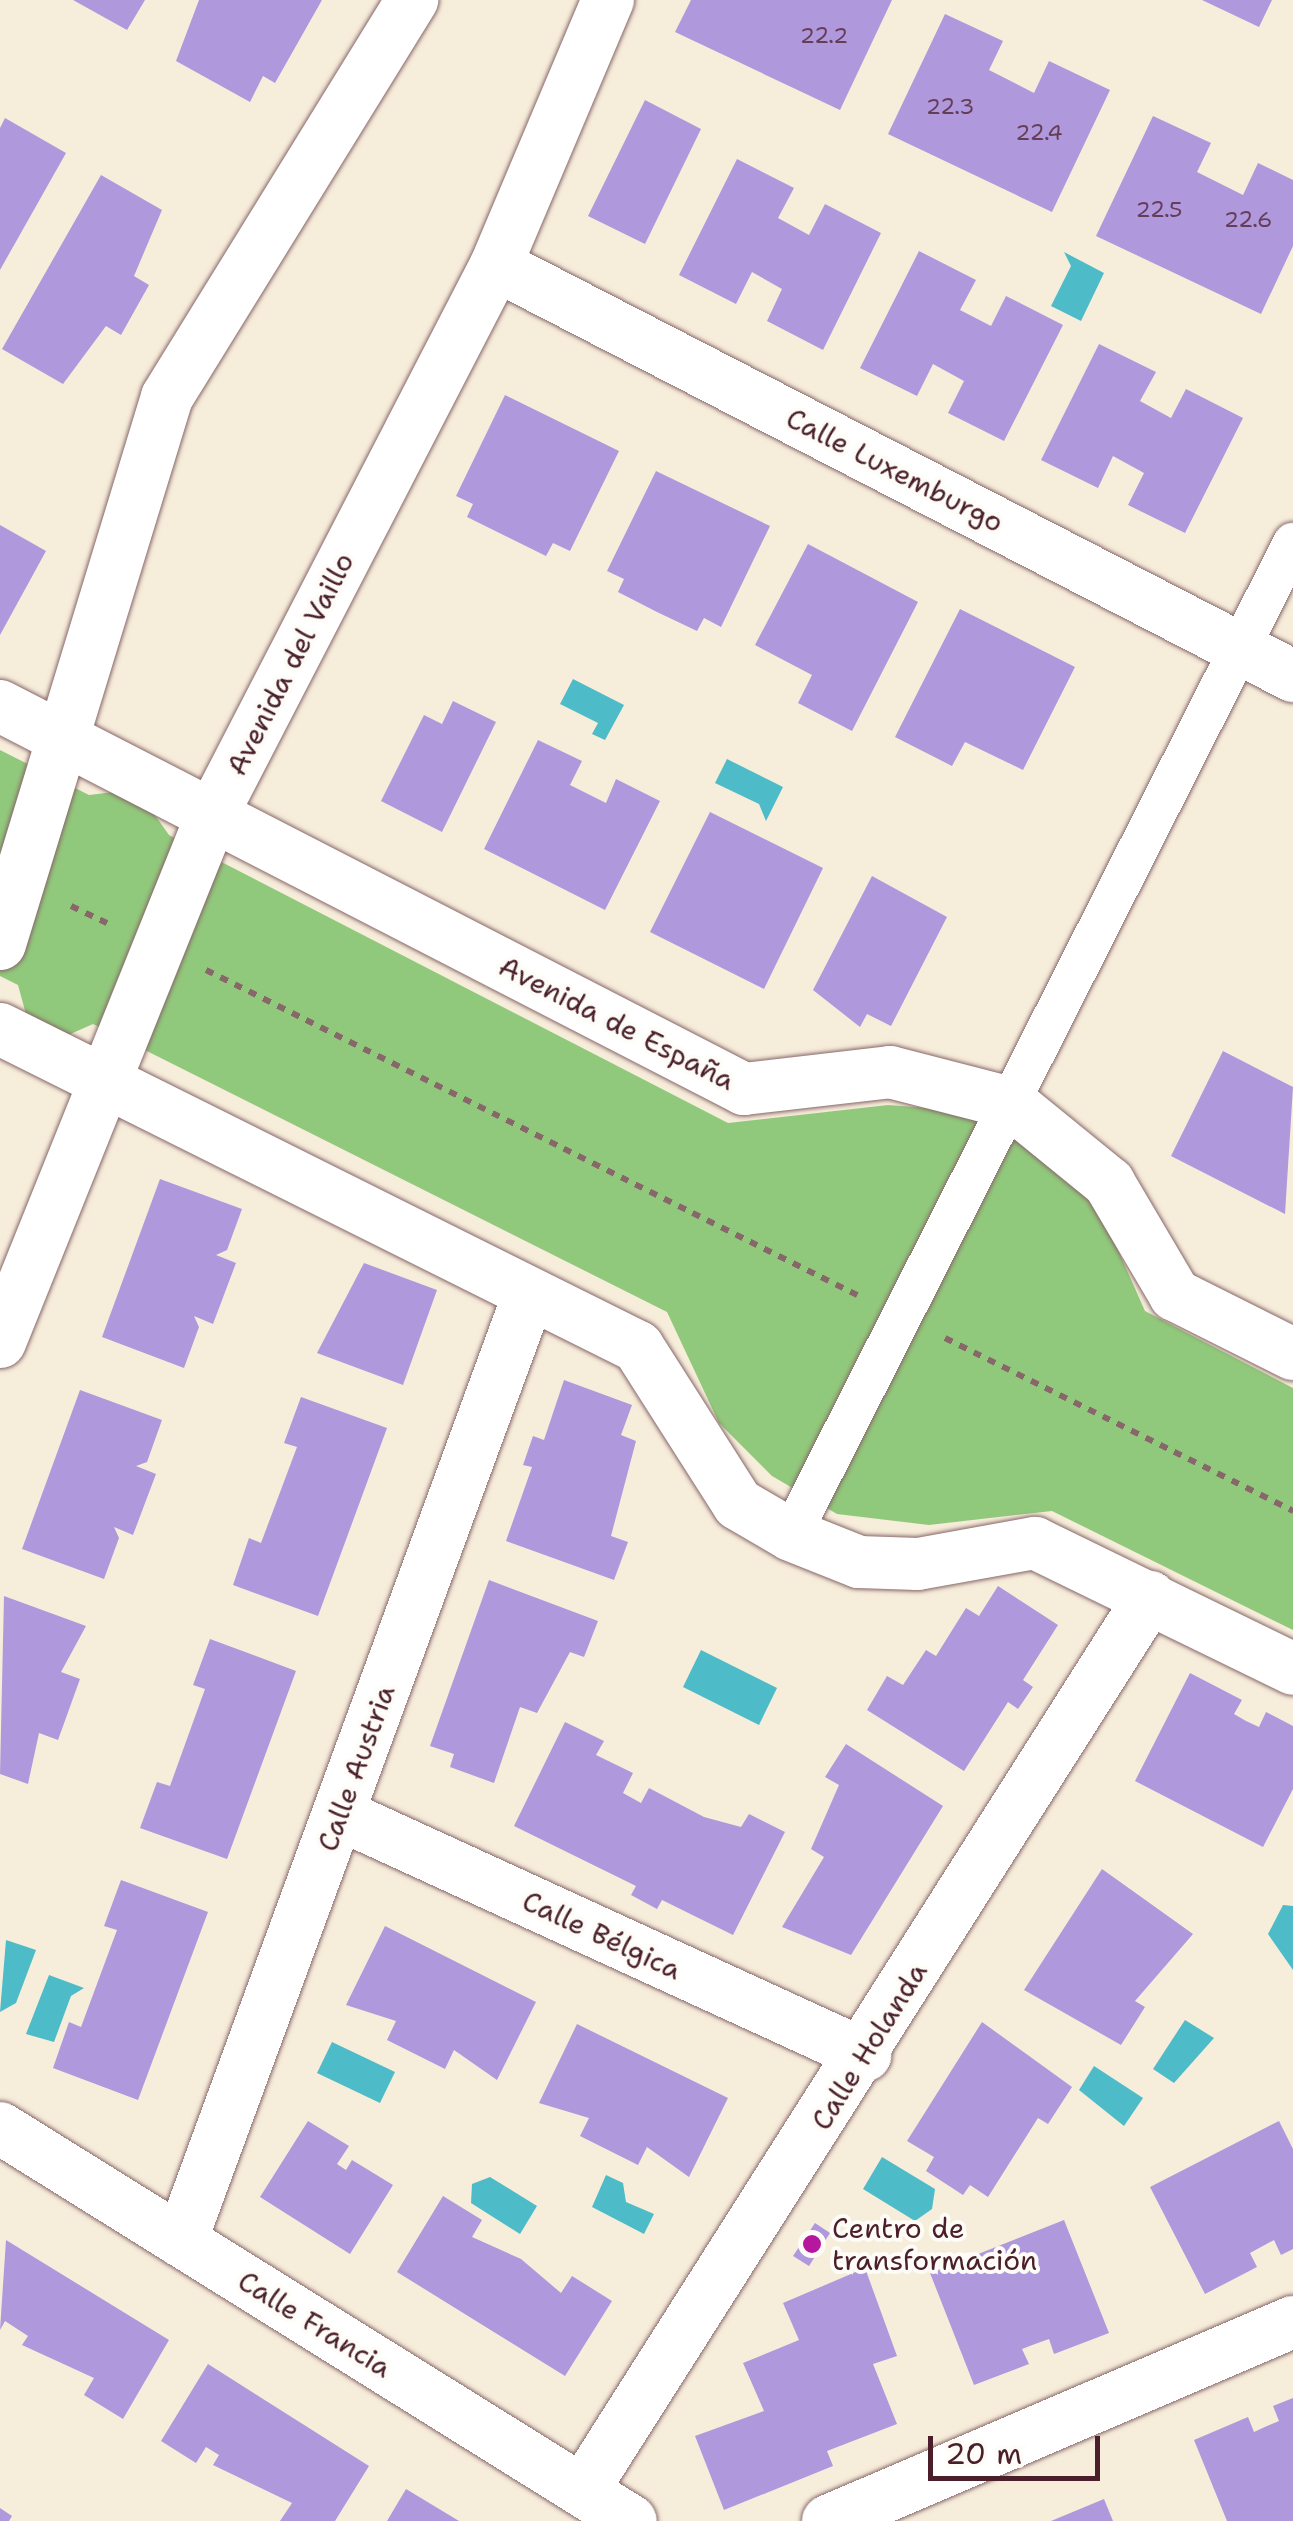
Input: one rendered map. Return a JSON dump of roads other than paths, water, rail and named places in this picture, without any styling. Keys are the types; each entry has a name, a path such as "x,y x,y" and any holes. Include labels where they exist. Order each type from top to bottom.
{"street":[{"path":"0,944 167,397 412,0"},
{"name":"Avenida del Vaillo","path":"0,1342 97,1085 212,815 496,265 608,0"},
{"name":"Calle Luxemburgo","path":"496,265 1293,676"},
{"path":"791,1535 905,1318 1293,543"},
{"name":"Avenida de España","path":"0,706 62,742 744,1088 890,1072 1011,1103 1109,1183 1175,1295 1293,1354"},
{"path":"0,1028 97,1085 638,1347 738,1504 791,1535 879,1563 1035,1543 1293,1669"},
{"name":"Calle Austria","path":"181,2240 529,1294"},
{"name":"Calle Holanda","path":"583,2490 865,2055 1150,1597"},
{"name":"Calle Bélgica","path":"339,1814 865,2055"},
{"name":"Calle Francia","path":"0,2128 631,2521"},
{"path":"828,2521 1293,2322"}],"water":[{"path":"1064,252 1104,273 1081,321 1051,306 1071,266"},
{"path":"573,679 624,705 605,740 592,734 598,723 560,704"},
{"path":"727,759 783,787 766,821 759,804 715,783"},
{"path":"701,1650 777,1688 759,1725 683,1687"},
{"path":"1283,1905 1293,1906 1293,1970 1268,1934"},
{"path":"6,1940 36,1950 16,2003 0,2012"},
{"path":"49,1975 84,1988 71,1996 54,2042 26,2034"},
{"path":"1185,2020 1214,2038 1174,2083 1153,2069"},
{"path":"332,2042 395,2072 380,2103 317,2073"},
{"path":"1094,2066 1143,2098 1124,2126 1079,2090"},
{"path":"882,2157 935,2189 932,2209 915,2221 863,2189"},
{"path":"606,2175 623,2183 626,2202 654,2214 644,2234 592,2207"},
{"path":"490,2177 537,2206 520,2234 471,2203 472,2184"}],"place":[{"name":"Centro de transformación","path":"812,2244"}]}
